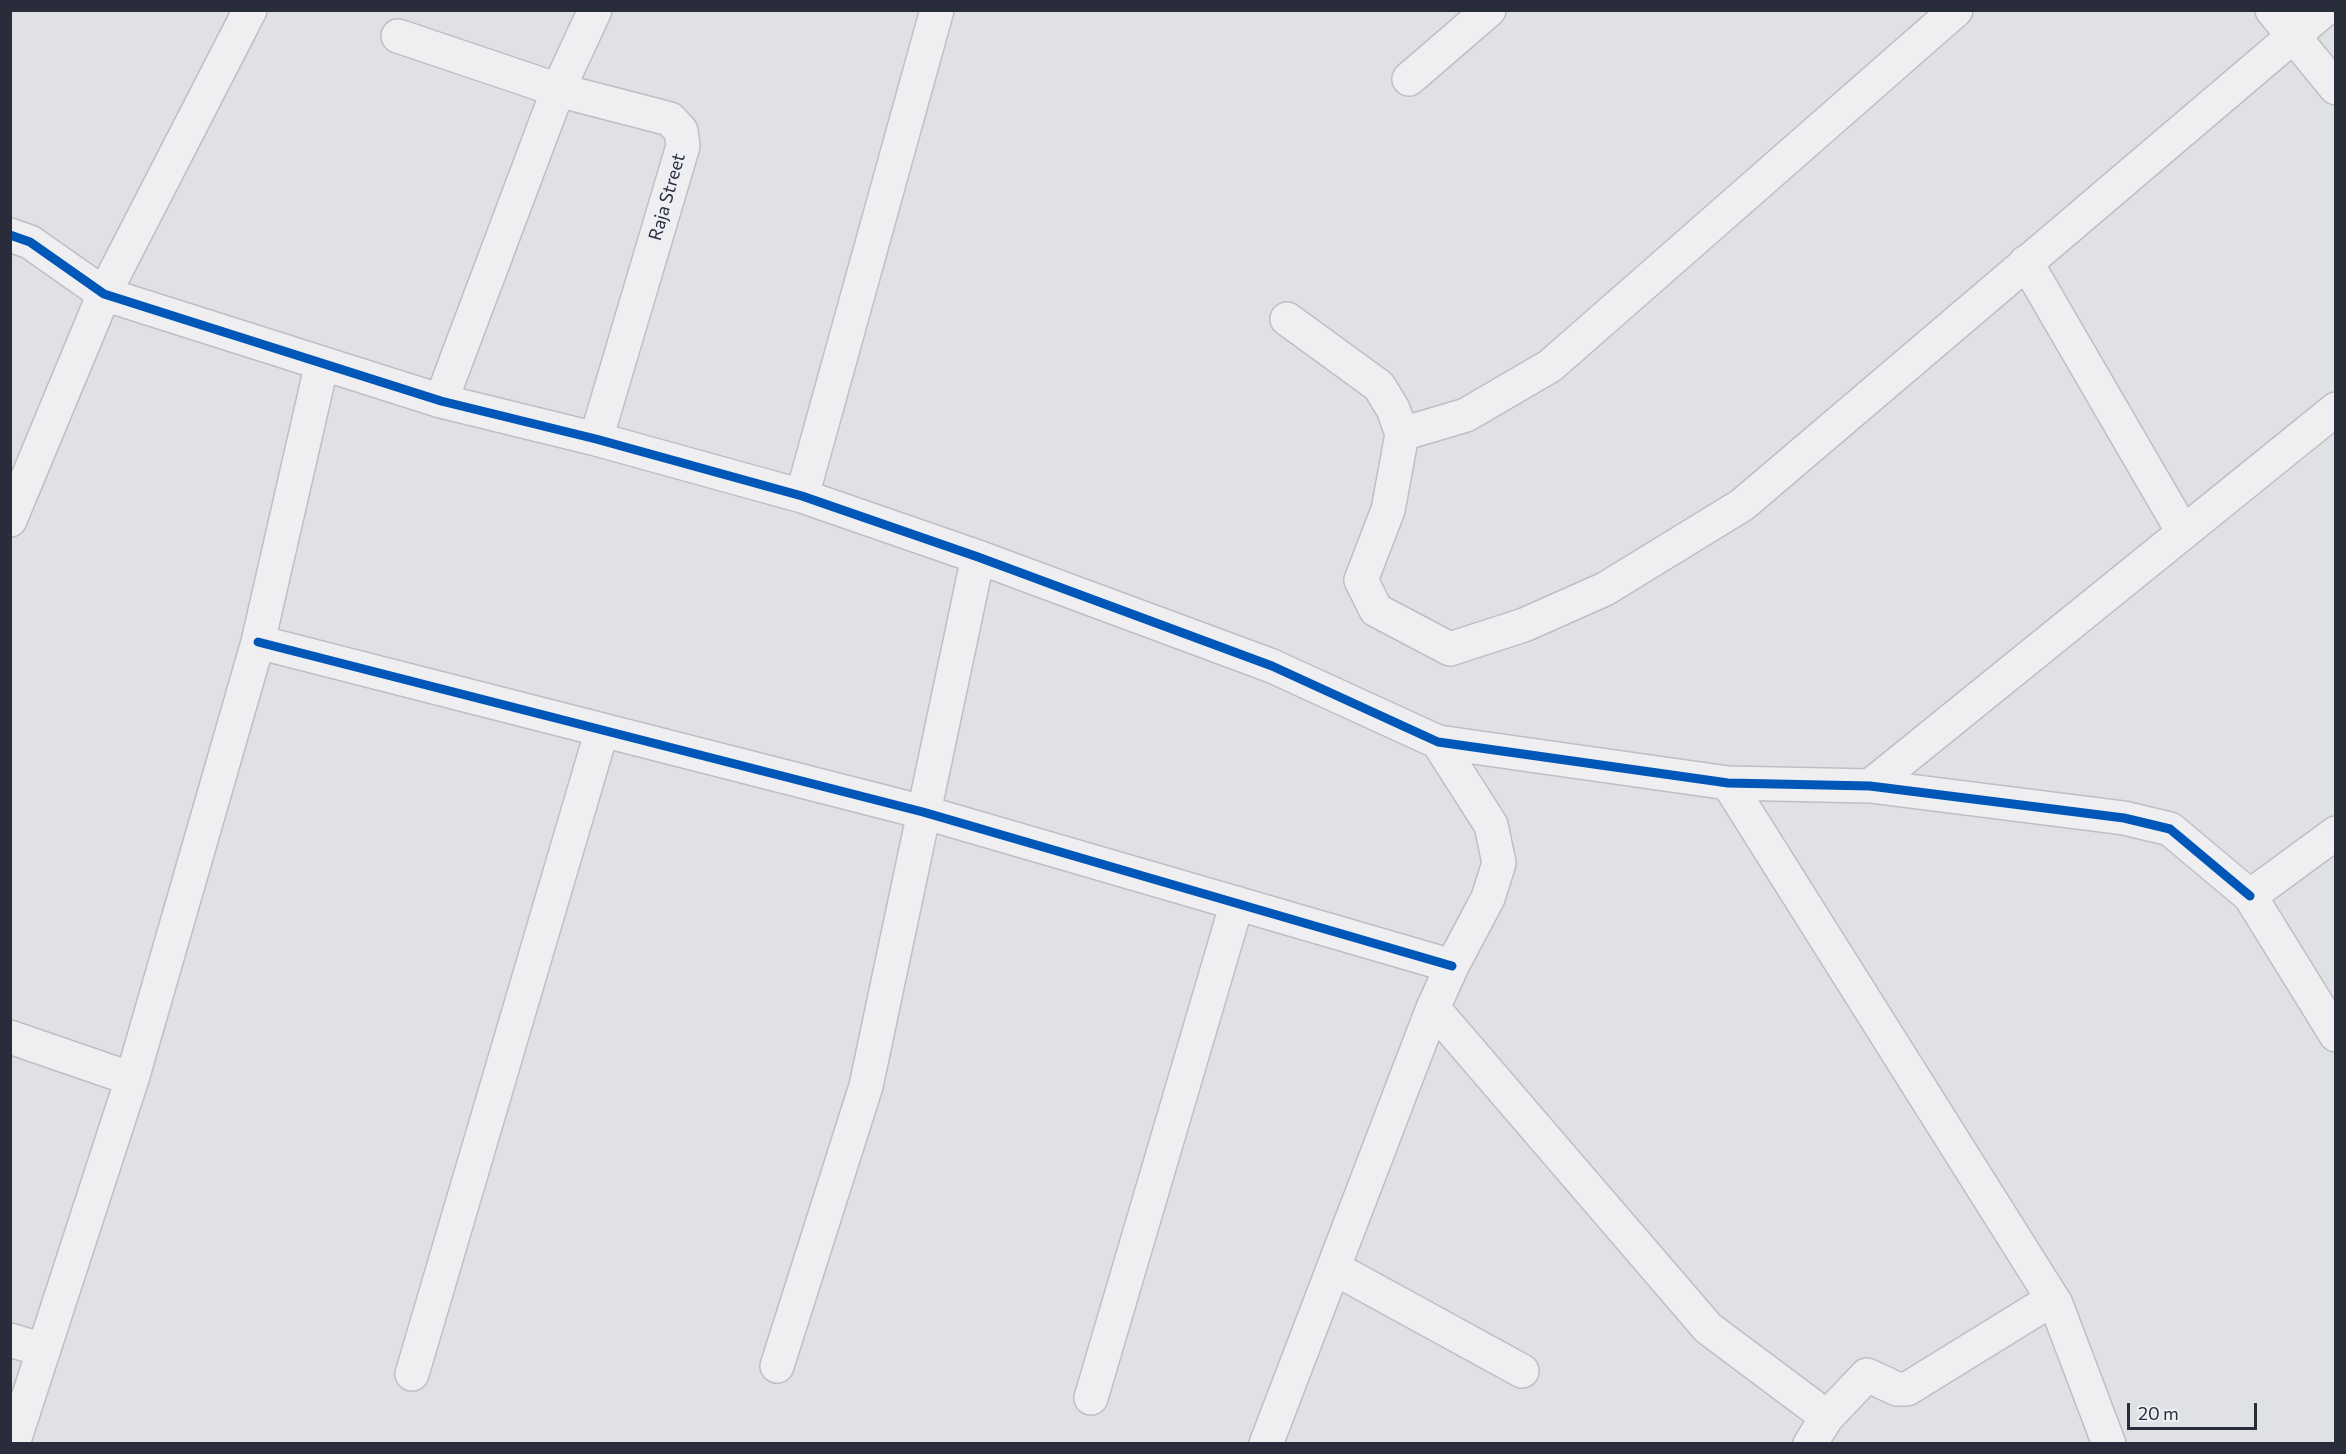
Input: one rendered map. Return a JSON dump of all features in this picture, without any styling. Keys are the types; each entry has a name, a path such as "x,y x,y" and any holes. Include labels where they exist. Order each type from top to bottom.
{"street":[{"path":"10,520 104,294 250,10"},
{"path":"441,401 558,90 595,10"},
{"path":"802,496 937,10"},
{"path":"1410,78 1489,10"},
{"path":"1402,434 1466,415 1550,366 1956,10"},
{"path":"2272,10 2336,88"},
{"path":"1287,319 1379,386 1394,409 1402,434 1388,510 1361,580 1376,610 1450,649 1524,625 1605,589 1742,505 2324,10"},
{"name":"Raja Street","path":"398,36 558,90 670,119 681,131 683,146 596,439"},
{"path":"10,235 30,242 104,294 441,401 596,439 802,496 978,557 1272,666 1438,742 1728,783 1870,786 2124,818 2170,829 2250,896 2336,1035"},
{"path":"2026,262 2183,532"},
{"path":"13,1443 132,1079 258,642 322,363"},
{"path":"1870,786 2336,409"},
{"path":"777,1366 866,1086 978,557"},
{"path":"258,642 923,812 1452,966"},
{"path":"412,1374 602,730"},
{"path":"1266,1443 1433,1008 1488,898 1499,863 1491,825 1438,742"},
{"path":"1728,783 2053,1299 2109,1443"},
{"path":"2250,896 2336,833"},
{"path":"1091,1398 1237,903"},
{"path":"1433,1008 1708,1328 1827,1417"},
{"path":"10,1037 132,1079"},
{"path":"1334,1268 1522,1371"},
{"path":"1810,1443 1827,1417 1867,1375 1876,1377 1897,1389 1907,1389 2053,1299"},
{"path":"10,1340 43,1350"}],"cycle path":[{"path":"10,235 30,242 104,294 441,401 596,439 802,496 978,557 1272,666 1438,742 1728,783 1870,786 2124,818 2170,829 2250,896"},
{"path":"258,642 923,812 1452,966"}]}
